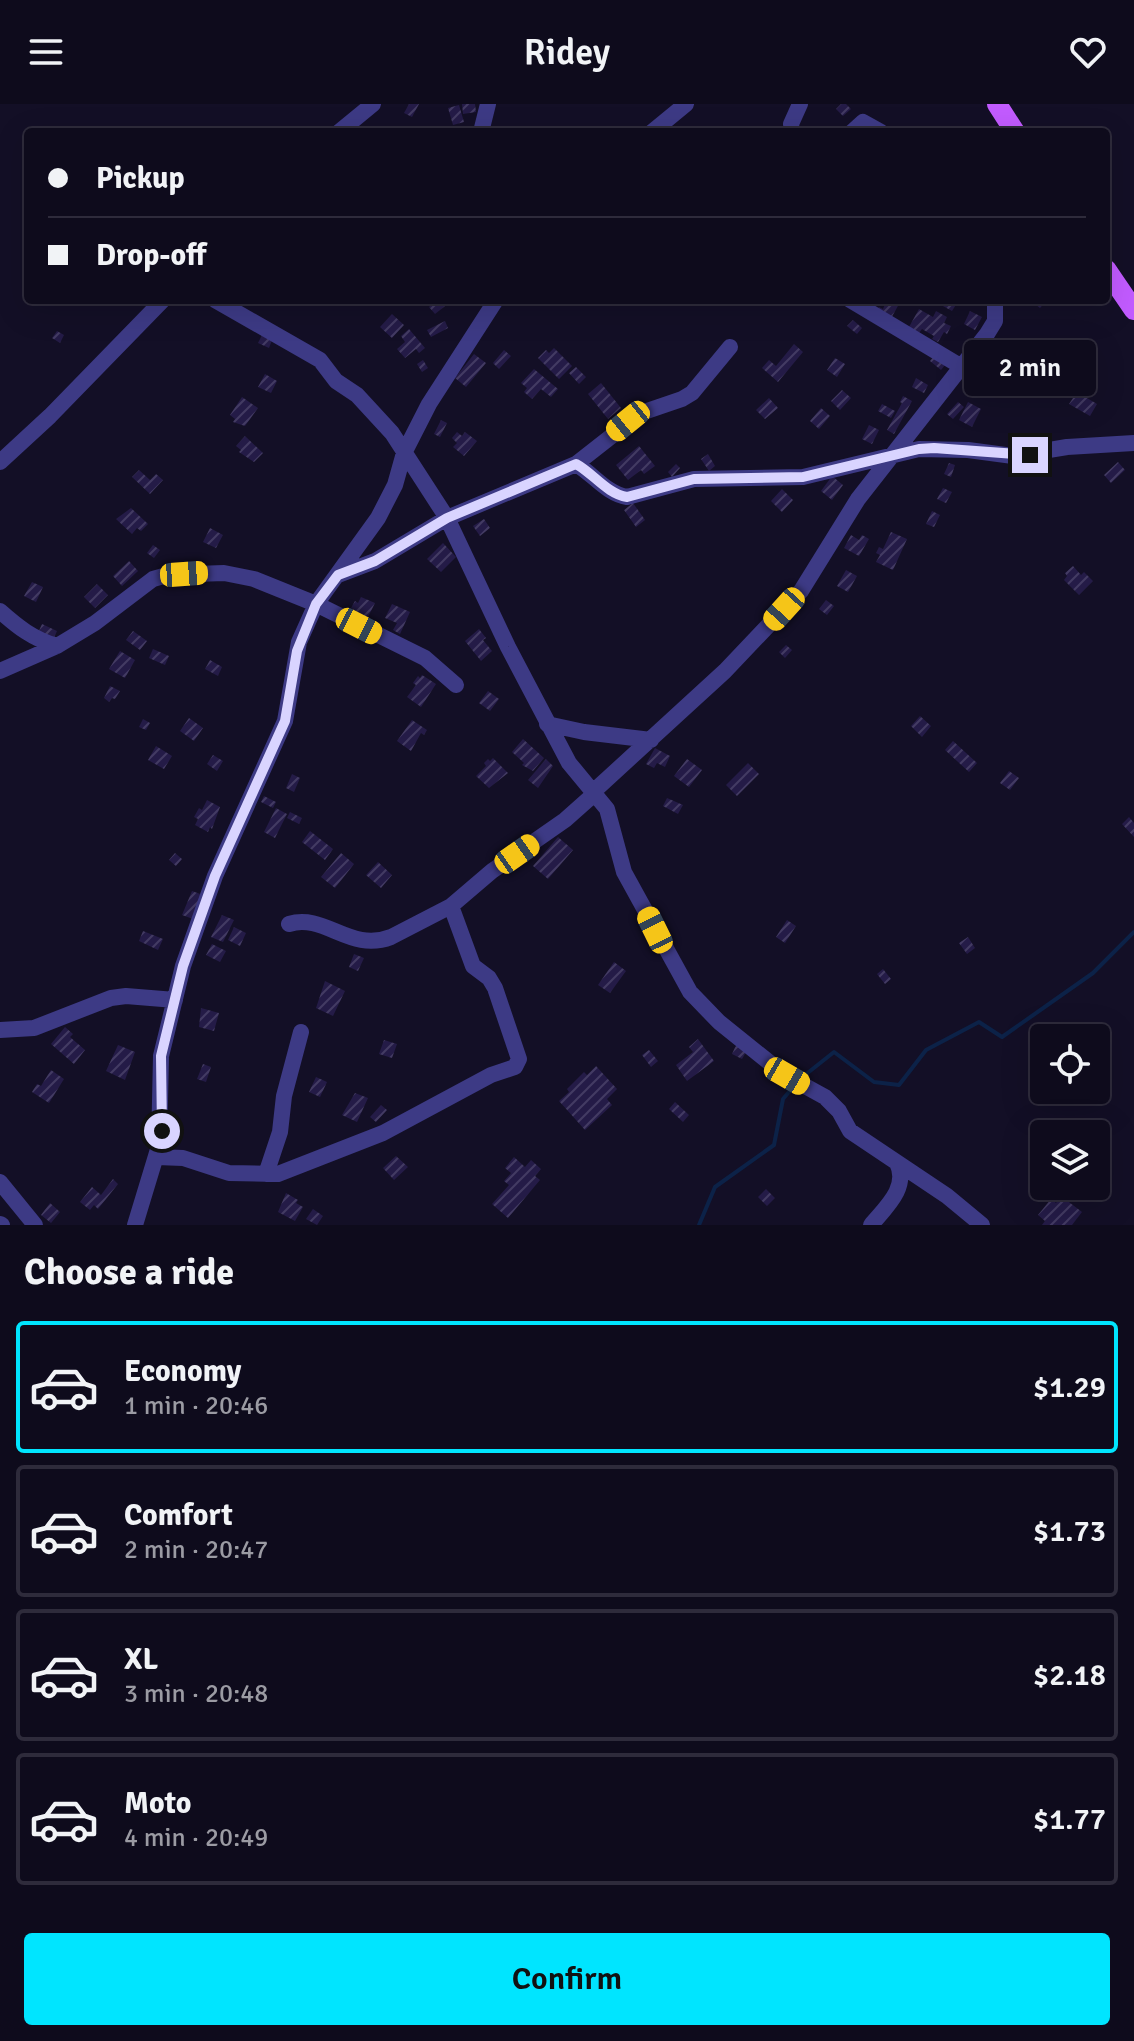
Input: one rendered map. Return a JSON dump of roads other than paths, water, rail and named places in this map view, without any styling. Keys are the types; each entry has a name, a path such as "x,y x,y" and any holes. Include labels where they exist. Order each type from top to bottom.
{"main road":[{"path":"997,104 1012,128"},
{"path":"1110,275 1134,310"}],"street":[{"path":"344,128 373,104"},
{"path":"482,128 488,104"},
{"path":"657,128 686,104"},
{"path":"792,128 800,104"},
{"path":"856,128 863,122 874,128"},
{"path":"0,462 50,416 159,304"},
{"path":"222,304 320,360 336,381 357,395 392,433 447,518 569,763 607,809 624,872 690,992 719,1022 787,1076 825,1097 839,1111 850,1131 947,1196 982,1225"},
{"path":"135,1225 162,1131 161,1056 183,966 215,876 285,721 297,651 316,604 378,518 395,485 404,453 435,394 493,304"},
{"path":"857,304 962,367"},
{"path":"289,924 307,922 357,941 381,941 451,906 492,871 565,820 725,671 801,591 858,499 995,321 995,304"},
{"path":"338,575 375,561 447,518 576,464 641,413 692,393 730,347"},
{"path":"576,464 617,496 627,497 694,479 803,477 934,448 1030,455 1067,447 1134,443"},
{"path":"0,671 57,646 95,623 153,579 167,575 224,573 254,579 316,604 425,658 456,685"},
{"path":"0,611 22,630 57,646"},
{"path":"547,724 651,740"},
{"path":"157,1157 183,1158 229,1173 266,1174 290,1170 383,1133 491,1075 515,1067 518,1064 495,988 489,978 473,966 451,906"},
{"path":"0,1030 34,1028 111,998 126,996 175,1000"},
{"path":"266,1174 280,1132 284,1096 301,1032"},
{"path":"871,1225 899,1187 901,1172 897,1163"},
{"path":"0,1182 35,1225"}],"waterway":[{"path":"800,1079 834,1052 874,1082 899,1085 926,1050 979,1022 1002,1037 1093,973 1134,932"},
{"path":"699,1225 715,1187 774,1145 783,1099 794,1086"}]}
